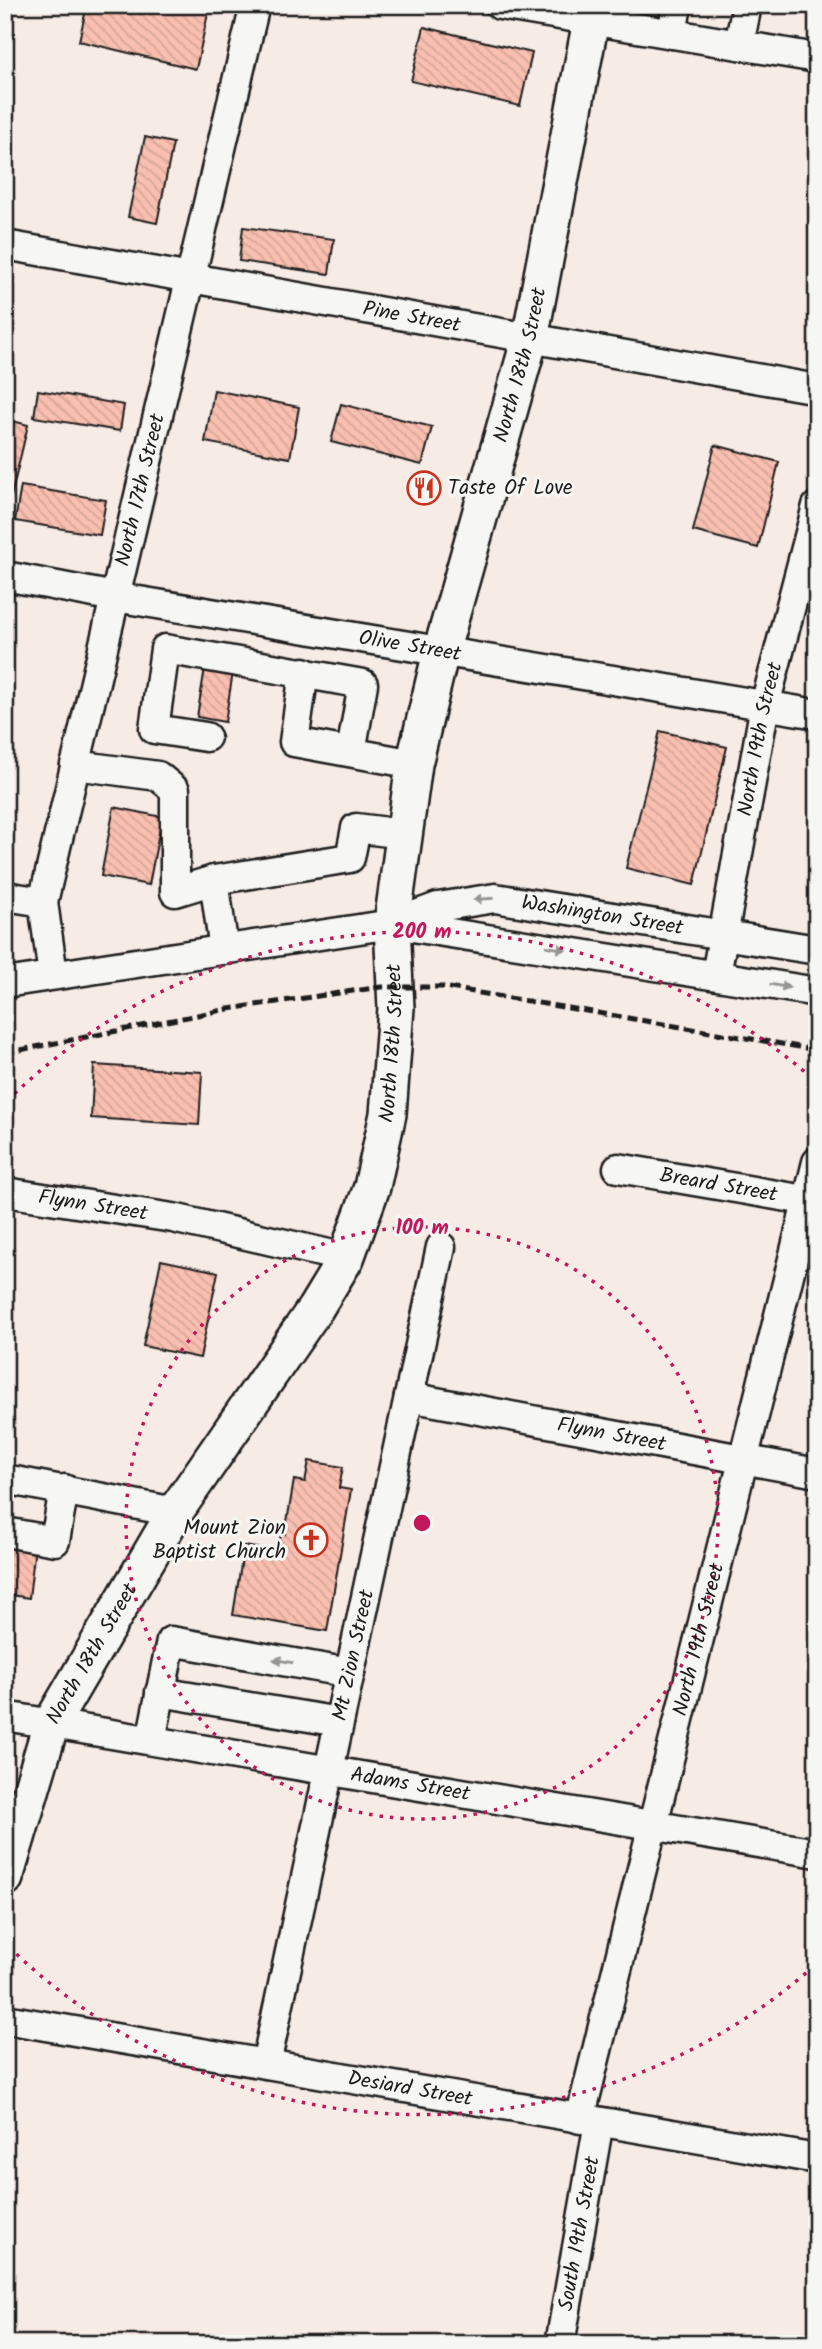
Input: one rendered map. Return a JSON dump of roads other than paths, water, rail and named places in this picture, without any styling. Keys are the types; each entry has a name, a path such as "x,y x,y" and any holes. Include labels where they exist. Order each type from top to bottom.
{"main road":[{"name":"North 18th Street","path":"5,1878 51,1724 176,1512 315,1309 346,1258 372,1187 388,1114 396,1008 391,924 414,764 441,652 530,338 592,13"}],"street":[{"name":"North 17th Street","path":"53,975 43,902 254,5"},
{"path":"500,5 592,13 672,34 817,58"},
{"path":"672,34 677,5"},
{"path":"739,45 742,6"},
{"name":"Pine Street","path":"5,245 817,388"},
{"name":"North 19th Street","path":"716,975 765,705 817,506"},
{"name":"Olive Street","path":"5,576 115,597 817,714"},
{"path":"271,666 276,624"},
{"path":"206,737 153,729 165,649 363,684 351,752"},
{"path":"304,672 295,742 414,764"},
{"path":"75,765 158,776 175,790 175,892 214,880 349,858 356,828 404,834"},
{"path":"214,880 224,950"},
{"path":"5,896 43,902"},
{"name":"Washington Street","path":"5,983 391,924 438,907 495,898 817,950"},
{"name":"Washington Street","path":"391,924 817,992"},
{"name":"North 19th Street","path":"590,2120 653,1824 743,1461 812,1201 817,1162"},
{"name":"Breard Street","path":"618,1168 812,1201"},
{"name":"Flynn Street","path":"5,1192 173,1218 346,1258"},
{"name":"Mt Zion Street","path":"266,2064 441,1247"},
{"name":"Flynn Street","path":"409,1397 817,1474"},
{"path":"5,1479 176,1512"},
{"path":"5,1532 55,1541 65,1489"},
{"path":"151,1740 171,1641 350,1673"},
{"path":"160,1692 340,1722"},
{"name":"Adams Street","path":"5,1716 817,1853"},
{"name":"Desiard Street","path":"5,2019 817,2159"},
{"name":"South 19th Street","path":"560,2344 590,2120"}],"railway":[{"path":"5,1053 228,1009 381,987 444,987 817,1050"}],"place":[{"name":"Taste Of Love","path":"424,488"},
{"name":"Mount Zion Baptist Church","path":"311,1540"}]}
